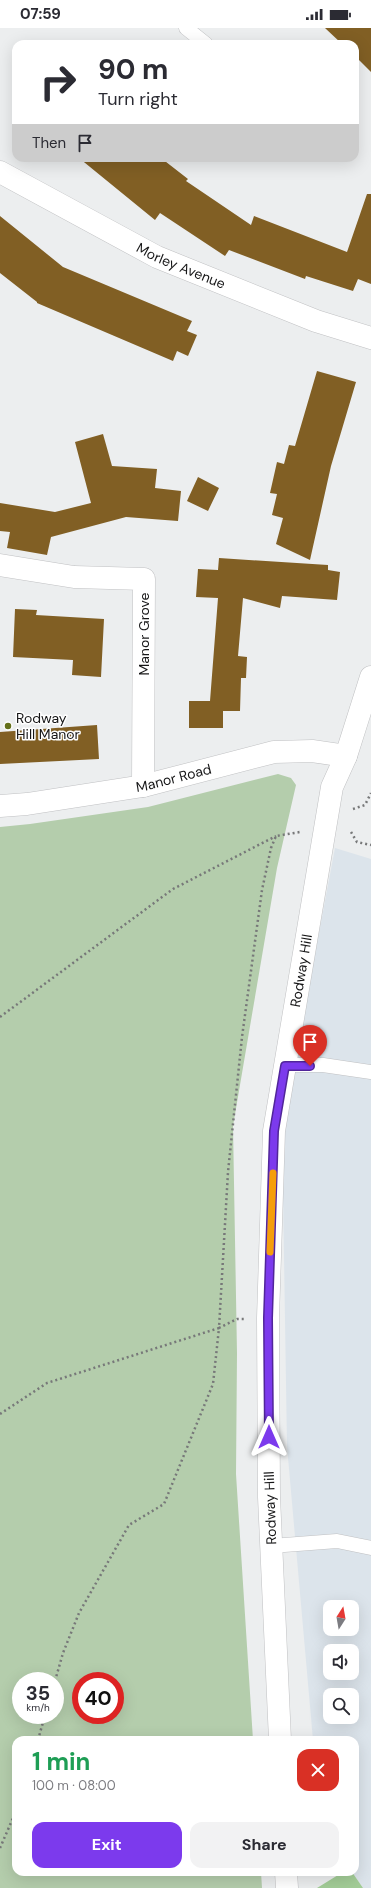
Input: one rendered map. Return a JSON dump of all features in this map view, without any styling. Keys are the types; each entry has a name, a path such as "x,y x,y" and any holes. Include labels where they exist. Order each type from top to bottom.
{"street":[{"name":"Morley Avenue","path":"0,172 157,257 316,321 371,338"},
{"name":"Manor Grove","path":"0,565 74,577 144,579 143,786"},
{"name":"Rodway Hill","path":"280,1736 269,1497 268,1318 274,1131 332,787 346,756 371,677"},
{"name":"Manor Road","path":"0,806 27,804 143,786 274,752 312,750 346,756"},
{"path":"286,1876 287,1888"}],"lane":[{"path":"186,28 201,40"},
{"path":"285,1066 323,1066 371,1072"},
{"path":"271,1546 337,1541 371,1548"}],"path":[{"path":"371,793 365,805 354,808 348,828 357,842 371,845"},
{"path":"0,1018 173,889 276,836 324,828 348,828"},
{"path":"58,1672 63,1653 79,1613 129,1525 164,1504 213,1384 219,1328 228,1172 242,1037 262,890 270,848 276,836"},
{"path":"0,1414 47,1383 219,1328 236,1319 268,1318"},
{"path":"39,1736 42,1724"},
{"path":"0,1848 12,1820"}],"shaded area":[{"path":"335,848 371,859 371,1888 363,1888 355,1876 359,1876 359,1736 313,1736 287,1446 282,1129"}],"green space":[{"path":"278,774 291,778 296,785 277,868 233,1126 237,1353 236,1474 253,1736 12,1736 12,1876 261,1876 262,1888 0,1888 0,827 148,807"},
{"path":"336,1876 355,1876 363,1888 317,1888"}],"building":[{"path":"325,28 371,28 371,72 359,60 359,40 338,40"},
{"path":"84,162 166,162 188,179 186,181 251,225 254,216 347,252 367,194 371,194 371,284 358,279 353,291 306,276 305,279 229,250 225,256 160,213 155,220"},
{"path":"0,216 63,267 192,321 187,331 197,335 188,356 177,351 173,361 37,303 0,273"},
{"path":"317,371 356,382 331,466 310,560 276,544 283,518 272,515 277,494 270,493 277,462 284,464 289,445 295,446"},
{"path":"103,434 112,466 157,469 155,488 181,491 178,521 126,517 51,537 47,555 7,548 10,532 0,531 0,503 55,512 91,503 75,442"},
{"path":"198,477 219,488 208,511 187,501"},
{"path":"219,558 328,565 328,570 340,572 337,600 282,596 280,608 243,598 238,656 247,657 246,678 241,678 240,711 223,711 223,728 189,728 189,701 210,701 218,598 196,597 198,569 218,570"},
{"path":"15,609 37,610 36,615 104,619 101,677 72,675 73,660 13,657"},
{"path":"97,725 99,759 0,764 0,732"}],"slow traffic":[{"path":"270,1252 273,1173"}],"place":[{"name":"Rodway Hill Manor","path":"8,726"}],"route":[{"path":"269,1437 268,1318 274,1131 285,1066 310,1066"}]}
